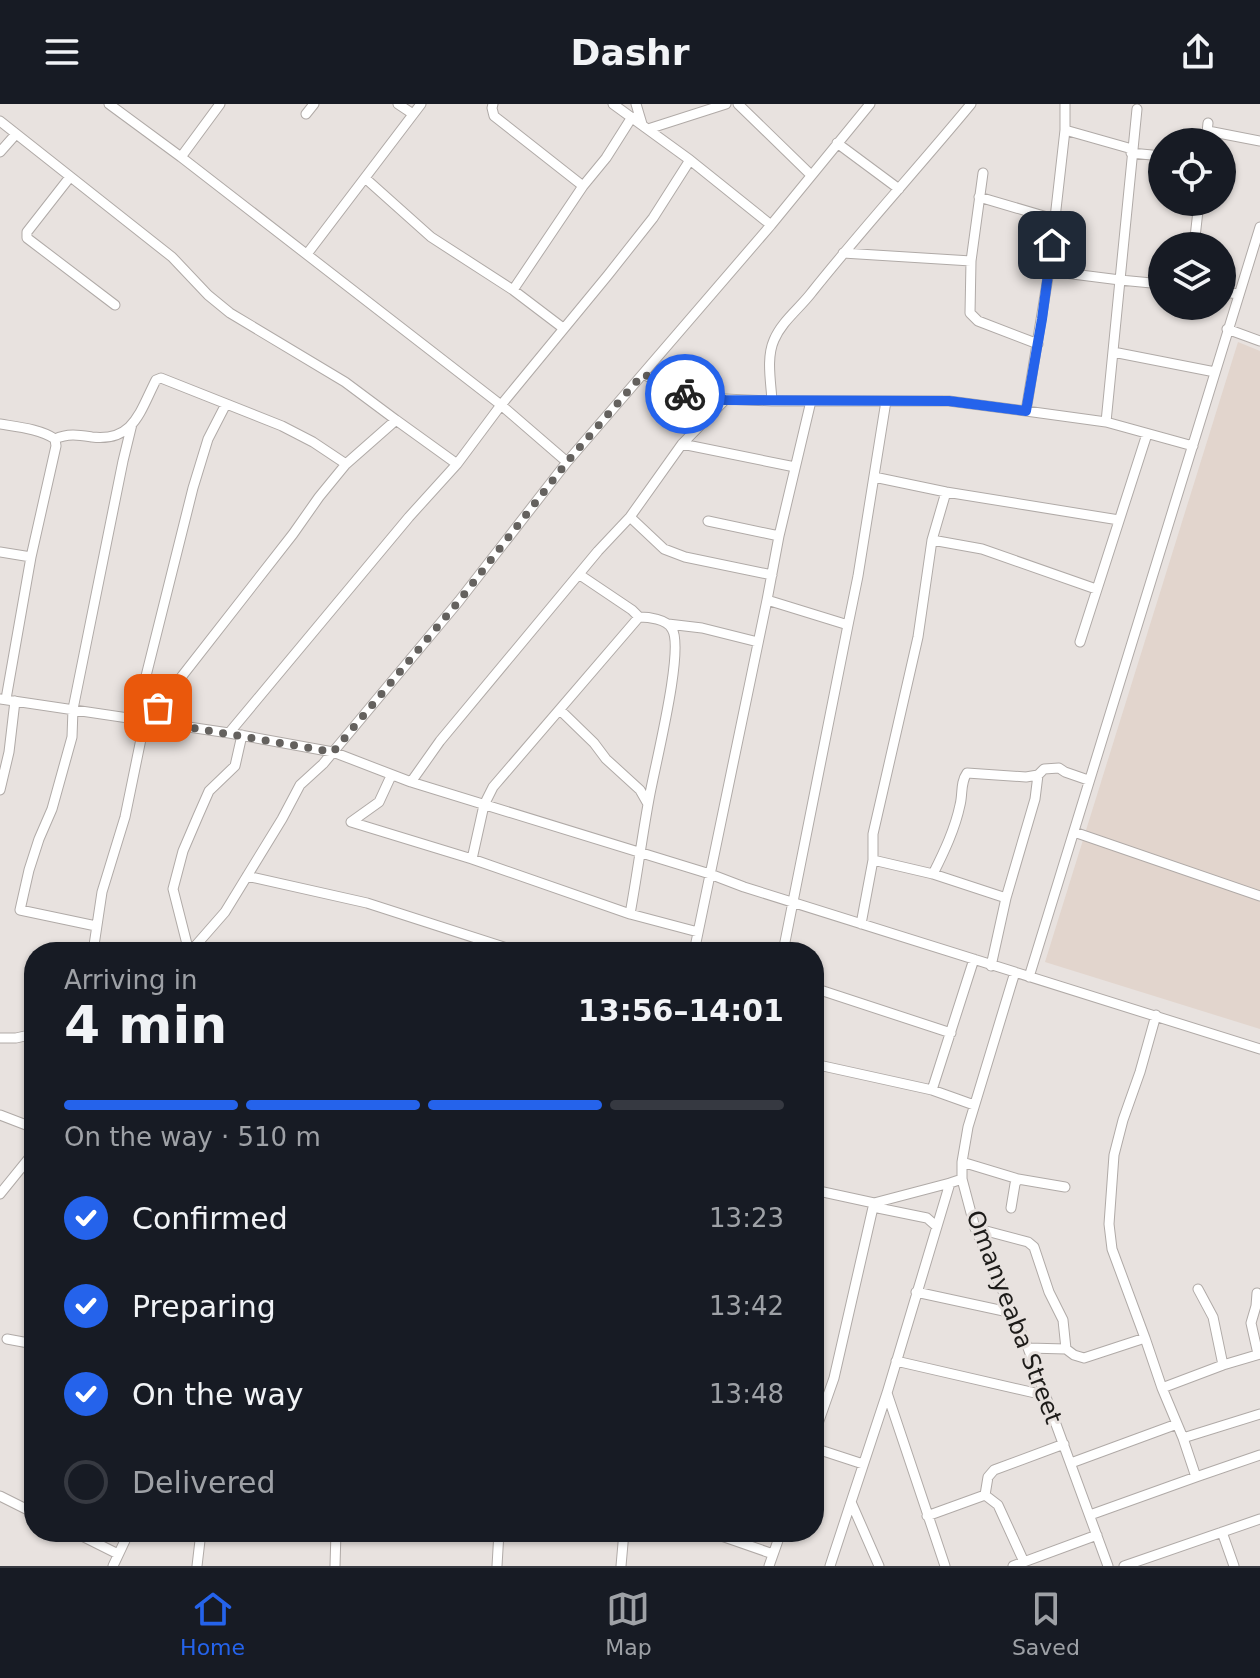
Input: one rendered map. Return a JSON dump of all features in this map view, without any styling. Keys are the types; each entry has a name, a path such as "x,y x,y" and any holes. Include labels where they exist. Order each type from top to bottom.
{"street":[{"path":"109,104 501,405 567,462"},
{"path":"181,157 220,104"},
{"path":"306,114 314,104"},
{"path":"398,104 413,114"},
{"path":"307,254 421,104"},
{"path":"493,104 494,116 583,186"},
{"path":"613,104 771,225"},
{"path":"636,104 645,127"},
{"path":"645,127 726,104"},
{"path":"738,104 811,175"},
{"path":"199,942 225,912 300,785 323,764 459,601 567,462 771,225 870,104"},
{"path":"772,401 770,351 782,325 971,104"},
{"path":"1026,411 1049,271 1065,130 1065,104"},
{"path":"1106,422 1137,109"},
{"path":"513,290 632,117"},
{"path":"0,121 172,257 230,313 345,382 457,464"},
{"path":"1065,130 1148,154"},
{"path":"0,152 16,134"},
{"path":"1236,137 1260,141"},
{"path":"837,143 899,189"},
{"path":"229,733 457,464 653,218 690,160"},
{"path":"983,173 971,261 970,313 978,321 1038,344"},
{"path":"70,177 27,232 28,241 115,305"},
{"path":"365,178 431,237 513,290 563,328"},
{"path":"979,197 1054,219"},
{"path":"1029,977 1260,227"},
{"path":"843,253 971,261"},
{"path":"1049,271 1148,283"},
{"path":"1227,329 1260,341"},
{"path":"1113,352 1215,372"},
{"path":"643,374 681,393 703,398 949,401 1106,422 1193,446"},
{"path":"55,439 69,435 109,438 127,430 158,378 292,431 346,464"},
{"path":"411,782 440,741 630,517 682,444 725,400"},
{"path":"696,942 779,536 811,401"},
{"path":"785,942 848,625 886,401"},
{"path":"148,721 141,705 143,688 193,488 208,439 226,404"},
{"path":"94,942 102,892 148,721 346,464 396,420"},
{"path":"0,424 50,435 55,439 56,446 31,557 7,700 9,752 0,790"},
{"path":"96,926 20,910 29,870 52,809 72,737 73,709 132,424"},
{"path":"1080,642 1147,434"},
{"path":"682,444 795,467"},
{"path":"874,477 1119,520"},
{"path":"861,924 873,860 873,834 918,637 932,540 946,492"},
{"path":"630,517 664,549 685,557 772,575"},
{"path":"708,521 779,536"},
{"path":"932,540 982,549 1096,589"},
{"path":"0,552 31,557"},
{"path":"580,575 639,617 758,642"},
{"path":"767,600 848,625"},
{"path":"472,859 484,805 493,787 639,617"},
{"path":"630,914 674,673 675,638 668,624"},
{"path":"7,700 242,735 333,752 391,776 1260,1049"},
{"path":"560,710 640,790 648,804"},
{"path":"187,942 173,889 183,851 209,791 235,766 242,735"},
{"path":"933,874 950,837 967,773 1026,777 1038,775 1044,769 1059,768 1088,780"},
{"path":"991,966 1006,898 1035,799 1038,775"},
{"path":"391,776 379,802 351,822 472,859 630,914 698,932"},
{"path":"1074,832 1260,896"},
{"path":"873,860 933,874 1006,898"},
{"path":"247,876 367,903 488,942"},
{"path":"932,1090 974,959"},
{"name":"Omanyeaba Street","path":"1015,972 974,1105 966,1137 962,1179 975,1228 1028,1348 1108,1566"},
{"path":"824,991 951,1033"},
{"path":"1156,1015 1118,1138 1111,1180 1109,1237 1196,1477"},
{"path":"0,1038 24,1036"},
{"path":"824,1066 932,1090 974,1105"},
{"path":"0,1115 24,1124"},
{"path":"962,1162 1018,1179 1065,1187"},
{"path":"0,1194 24,1164"},
{"path":"874,1205 962,1179"},
{"path":"1011,1208 1018,1179"},
{"path":"830,1566 887,1393 950,1183"},
{"path":"824,1192 927,1218 936,1226"},
{"path":"824,1400 837,1367 874,1205"},
{"path":"975,1228 1028,1242 1034,1247 1049,1292 1063,1320 1066,1349"},
{"path":"1198,1289 1213,1317 1223,1365"},
{"path":"916,1292 1013,1313"},
{"path":"1162,1388 1259,1354 1251,1323 1257,1293"},
{"path":"1028,1348 1066,1349 1084,1358 1145,1338"},
{"path":"7,1339 24,1342"},
{"path":"896,1361 1044,1395"},
{"path":"887,1393 945,1566"},
{"path":"1183,1438 1260,1414"},
{"path":"1071,1463 1177,1424"},
{"path":"985,1495 988,1477 994,1470 1064,1444"},
{"path":"824,1451 863,1464"},
{"path":"1090,1515 1260,1455"},
{"path":"927,1516 985,1495"},
{"path":"985,1495 998,1505 1024,1562"},
{"path":"0,1496 24,1508"},
{"path":"851,1502 879,1566"},
{"path":"1124,1566 1260,1519"},
{"path":"1222,1532 1234,1566"},
{"path":"1013,1566 1097,1535"},
{"path":"94,1542 118,1554"},
{"path":"113,1566 124,1542"},
{"path":"197,1566 200,1542"},
{"path":"335,1566 336,1542"},
{"path":"497,1566 498,1542"},
{"path":"621,1566 623,1542"},
{"path":"739,1542 773,1554"},
{"path":"769,1566 777,1542"}],"shaded area":[{"path":"1238,342 1260,351 1260,1029 1045,962"}],"way so far":[{"path":"158,708 152,721 333,752 459,601 567,462 643,374 685,394"}],"route":[{"path":"685,394 725,400 949,401 1026,411 1052,245"}]}
